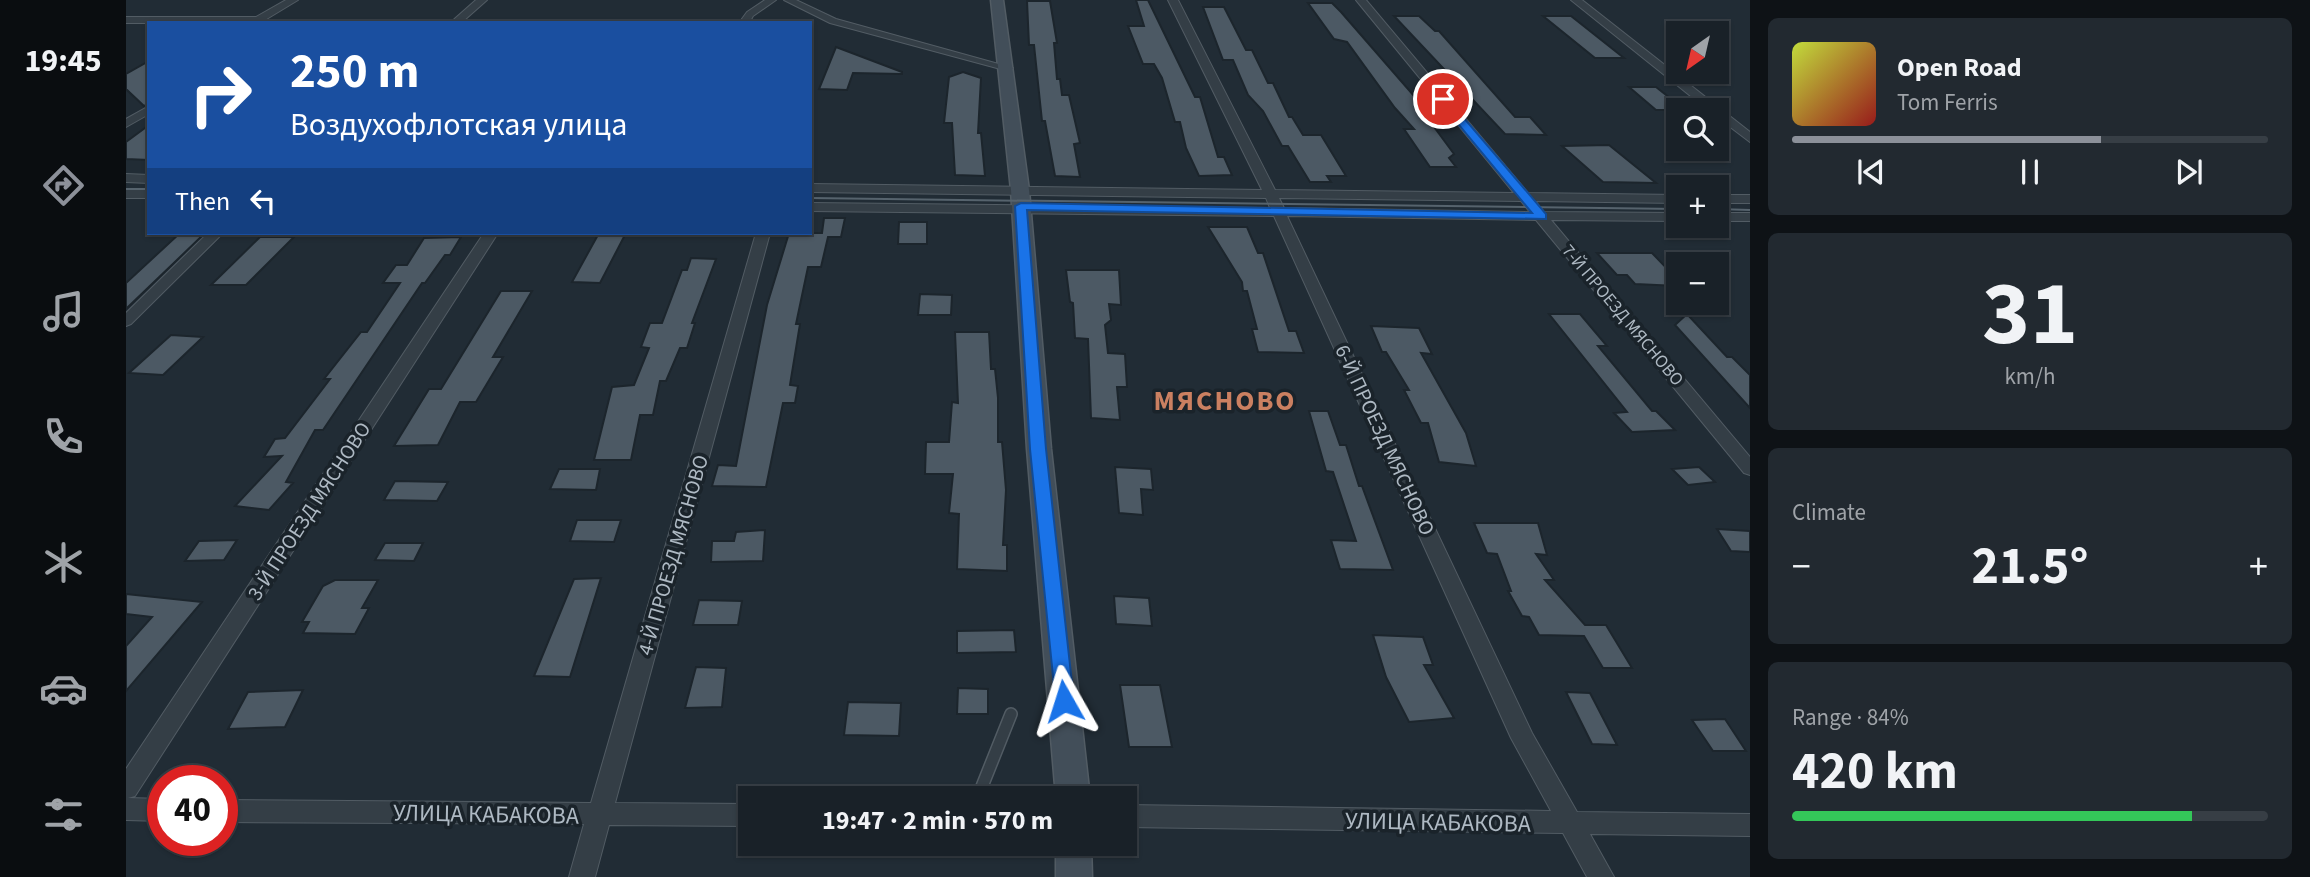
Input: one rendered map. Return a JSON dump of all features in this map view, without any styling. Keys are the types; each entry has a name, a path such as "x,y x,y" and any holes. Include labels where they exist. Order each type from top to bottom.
{"street":[{"path":"126,20 256,21 293,0"},
{"path":"457,21 482,0"},
{"path":"745,21 750,13 771,0"},
{"path":"789,0 833,21 1008,68"},
{"path":"997,0 1008,68 1038,449 1072,786"},
{"name":"6-Й ПРОЕЗД МЯСНОВО","path":"1173,0 1270,193 1523,738 1601,877"},
{"name":"7-Й ПРОЕЗД МЯСНОВО","path":"1361,0 1750,469"},
{"path":"1576,0 1700,98"},
{"path":"126,124 147,110"},
{"path":"1729,121 1750,138"},
{"path":"126,178 147,179"},
{"path":"812,188 1279,213 1666,217"},
{"path":"812,207 1020,198 1270,193 1666,199"},
{"path":"126,194 147,194"},
{"path":"1729,199 1750,199"},
{"path":"1729,217 1750,217"},
{"path":"126,321 214,235"},
{"name":"3-Й ПРОЕЗД МЯСНОВО","path":"126,789 490,235"},
{"name":"4-Й ПРОЕЗД МЯСНОВО","path":"582,877 762,235"},
{"path":"126,809 147,810"},
{"name":"УЛИЦА КАБАКОВА","path":"238,811 738,815"},
{"name":"УЛИЦА КАБАКОВА","path":"1137,816 1750,825"},
{"path":"1074,856 1074,877"}],"lane":[{"path":"982,786 1011,714"}],"building":[{"path":"1136,0 1148,0 1195,97 1200,97 1218,157 1224,157 1232,175 1199,176 1186,148 1180,122 1175,122 1162,78 1154,64 1143,64 1128,26 1144,26"},
{"path":"1027,1 1050,1 1057,43 1054,43 1057,79 1060,79 1062,95 1069,95 1080,143 1074,144 1080,177 1055,176 1045,121 1042,121 1034,45 1029,45"},
{"path":"1308,3 1332,3 1341,12 1435,120 1429,120 1454,154 1449,158 1456,167 1430,167 1404,129 1414,129 1395,108 1347,42 1334,39"},
{"path":"1203,7 1224,7 1246,50 1252,50 1268,83 1273,83 1289,117 1292,117 1303,135 1321,135 1346,176 1327,176 1331,182 1310,182 1288,146 1282,146 1263,111 1248,95 1233,60 1223,60"},
{"path":"1394,16 1419,16 1435,31 1439,31 1515,117 1530,117 1546,135 1505,134"},
{"path":"1543,16 1571,16 1624,58 1595,58"},
{"path":"836,47 902,74 853,73 847,90 819,89"},
{"path":"147,62 147,105 144,106 126,89 126,74"},
{"path":"963,72 981,78 978,133 981,133 985,176 955,175 952,123 944,123 949,77"},
{"path":"1629,87 1656,87 1670,98 1666,98 1666,110 1656,110"},
{"path":"147,126 147,160 126,159 126,142"},
{"path":"1609,145 1656,183 1603,182 1562,146"},
{"path":"824,218 845,218 841,237 828,237 821,267 808,267 796,324 800,324 790,385 798,386 795,403 783,403 766,487 712,486 718,465 736,466 767,305 788,235 822,233"},
{"path":"899,222 927,222 927,244 898,244"},
{"path":"1208,227 1247,227 1258,253 1263,253 1289,331 1296,331 1304,353 1258,352 1252,329 1257,329 1247,291 1243,291 1242,282"},
{"path":"178,235 203,235 126,309 126,283"},
{"path":"598,235 625,235 600,283 572,282"},
{"path":"260,237 294,237 246,285 211,285"},
{"path":"461,237 450,255 445,255 425,283 422,283 323,430 315,430 286,482 293,483 269,510 235,506 282,456 264,457 275,439 285,438 330,379 324,379 361,332 367,332 400,283 383,283 396,265 407,265 424,238"},
{"path":"1597,253 1652,253 1666,268 1666,285 1635,284 1627,275 1617,275"},
{"path":"691,258 716,259 692,323 695,323 687,348 680,348 666,381 660,381 653,415 640,415 631,460 594,460 612,387 634,385 649,348 641,347 650,323 662,323 682,270 687,270"},
{"path":"1066,270 1119,270 1121,305 1109,304 1111,320 1105,325 1108,353 1125,354 1127,387 1117,387 1120,420 1091,418 1088,339 1075,338 1073,303 1070,302"},
{"path":"501,291 532,291 493,357 503,357 476,402 460,402 438,445 394,446 429,389 441,389"},
{"path":"920,294 952,295 951,315 918,315"},
{"path":"1549,314 1580,314 1607,346 1598,346 1652,411 1656,411 1675,430 1632,432 1614,413 1627,412"},
{"path":"1688,315 1727,357 1732,357 1750,375 1750,408 1675,325"},
{"path":"1371,326 1419,328 1432,354 1421,353 1466,433 1476,466 1439,462 1428,423 1421,423 1404,390 1409,390 1386,352 1382,352"},
{"path":"955,332 989,332 991,369 995,369 998,398 998,442 1002,442 1006,490 1003,545 1007,545 1007,571 957,569 959,514 949,513 953,474 925,474 926,442 949,442 952,402 958,403"},
{"path":"171,335 203,337 163,375 129,373"},
{"path":"1309,411 1328,411 1340,445 1346,445 1359,486 1362,486 1393,570 1340,569 1331,540 1356,541 1333,472 1326,471"},
{"path":"1115,467 1151,469 1153,490 1141,489 1143,515 1119,513"},
{"path":"1699,467 1715,482 1688,485 1672,469"},
{"path":"559,469 600,469 596,490 550,489"},
{"path":"395,481 448,482 437,501 384,500"},
{"path":"577,520 621,520 614,542 570,541"},
{"path":"1474,523 1538,523 1547,555 1536,554 1554,580 1545,580 1585,625 1606,625 1632,668 1603,668 1584,636 1539,635 1529,617 1522,616 1508,591 1511,591 1497,554 1487,553"},
{"path":"1717,529 1750,531 1750,552 1731,551"},
{"path":"765,530 763,561 711,562 712,541 734,541 736,532"},
{"path":"237,540 224,560 185,561 199,541"},
{"path":"385,543 423,543 414,561 375,560"},
{"path":"601,578 570,677 534,676 574,579"},
{"path":"335,580 378,580 362,608 369,608 355,634 303,633 309,622 302,622 323,586"},
{"path":"126,594 202,602 126,691 126,646 152,617 126,614"},
{"path":"1114,596 1149,598 1152,626 1116,624"},
{"path":"699,600 742,601 738,625 693,625"},
{"path":"1014,630 1016,652 957,653 957,631"},
{"path":"1373,635 1423,637 1433,665 1424,665 1454,718 1409,722 1386,677"},
{"path":"696,667 726,668 722,707 685,708"},
{"path":"1120,685 1160,685 1172,747 1129,747"},
{"path":"958,688 988,689 988,714 957,714"},
{"path":"303,690 285,727 228,729 248,692"},
{"path":"1566,692 1590,693 1617,745 1592,744"},
{"path":"848,702 901,703 899,736 844,735"},
{"path":"1725,719 1746,751 1713,751 1692,720"}],"tram line":[{"path":"126,189 147,189"},
{"path":"812,198 1666,209"},
{"path":"1729,209 1750,210"}],"district":[{"name":"МЯСНОВО","path":"1225,400"}],"route":[{"path":"1064,701 1038,449 1021,206 1542,217 1443,99"}]}
